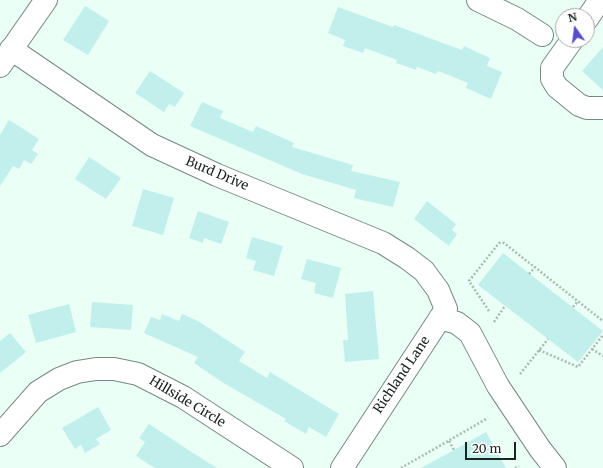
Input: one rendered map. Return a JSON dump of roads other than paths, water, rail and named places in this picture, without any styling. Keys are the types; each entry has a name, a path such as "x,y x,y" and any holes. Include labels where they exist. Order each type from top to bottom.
{"street":[{"path":"6,58 46,0"},
{"path":"478,0 517,19 542,35"},
{"path":"566,48 552,68 551,74 554,83 579,105 587,108 603,108"},
{"name":"Burd Drive","path":"6,58 152,145 217,175 383,243 424,271 432,281"},
{"name":"Richland Lane","path":"342,468 446,308 432,281"},
{"path":"440,318 457,323 470,333 498,386 540,450 556,468"},
{"name":"Hillside Circle","path":"0,435 38,392 59,379 84,371 114,369 138,374 183,398 292,468"}]}
